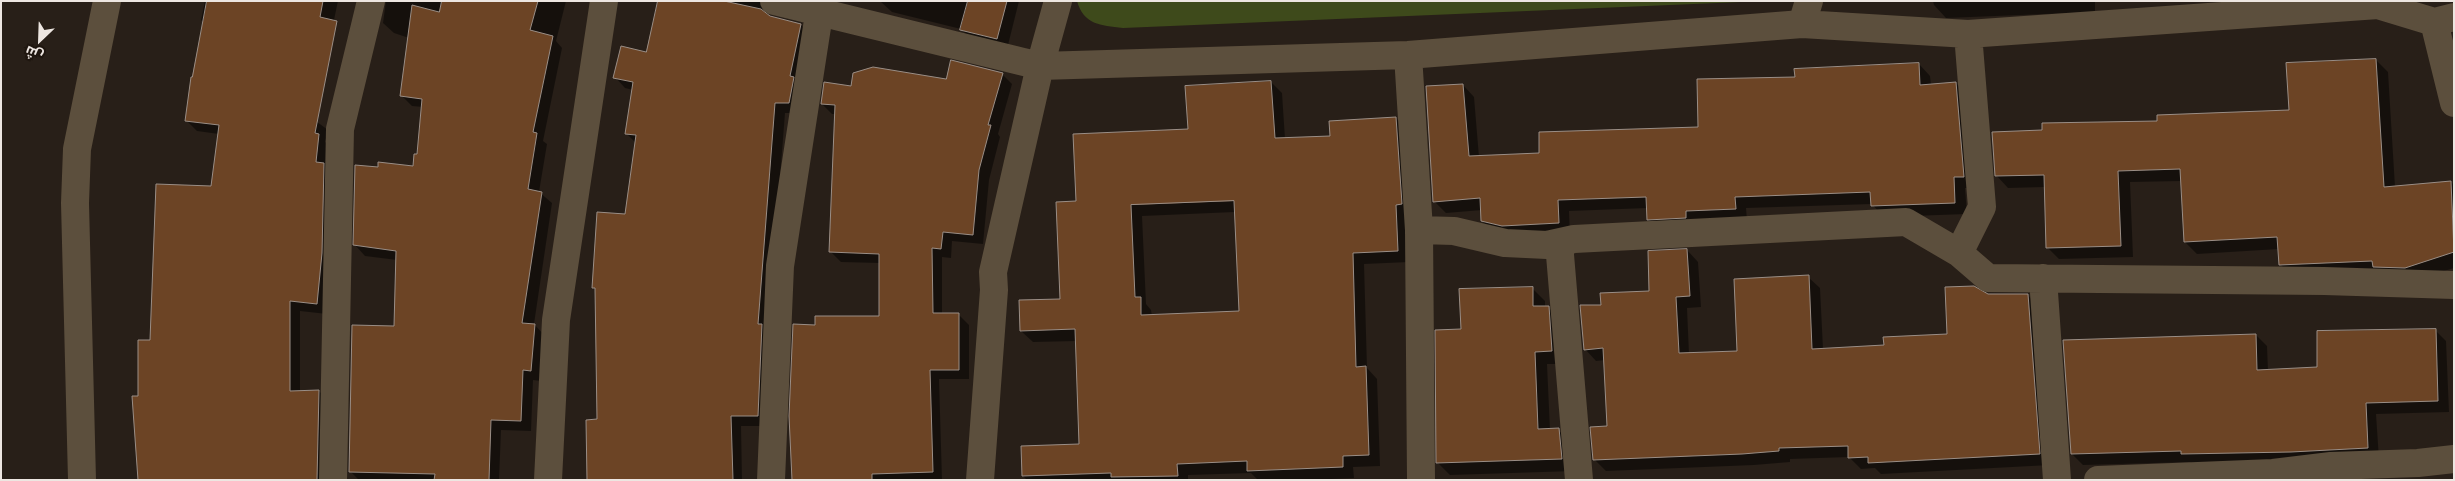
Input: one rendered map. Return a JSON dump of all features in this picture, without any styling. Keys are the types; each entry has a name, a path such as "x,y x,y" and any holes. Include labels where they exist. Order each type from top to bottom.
{"street":[{"path":"82,480 75,203 77,149 107,1"},
{"path":"334,480 340,130 371,1"},
{"path":"548,480 556,320 604,1"},
{"path":"774,1 819,7 1040,66 1408,55 1806,13 1968,34 2378,5 2444,19 2454,103"},
{"path":"980,480 994,290 993,272 1040,66 1058,1"},
{"path":"771,480 780,266 802,137 819,7"},
{"path":"1959,253 1982,207 1968,34"},
{"path":"1408,55 1419,230 1421,480"},
{"path":"1419,230 1454,231 1506,243 1547,245 1574,239 1906,222 1959,253 1988,278 2324,281 2454,285"},
{"path":"1559,243 1579,480"},
{"path":"2044,278 2057,480"},
{"path":"2098,480 2273,473 2331,466 2418,463 2454,458"}],"green space":[{"path":"1077,1 1765,1 1123,28 1094,22 1084,15"}],"building":[{"path":"207,1 323,1 320,17 337,21 315,133 319,134 316,162 324,163 322,253 317,304 290,301 290,391 319,390 317,480 138,480 132,396 138,396 138,340 150,340 156,184 211,186 219,125 185,121 191,77"},
{"path":"442,1 538,1 530,30 553,36 533,132 537,133 528,189 542,192 522,323 535,324 531,371 523,370 521,421 491,420 489,480 434,480 435,474 349,472 352,325 394,326 396,251 353,245 355,165 378,167 378,162 413,166 414,154 417,154 422,99 400,96 412,5 439,12"},
{"path":"658,1 724,1 761,9 770,16 801,24 790,76 794,77 789,103 775,103 758,324 762,324 758,416 731,416 733,480 587,480 586,420 597,419 595,288 592,288 597,212 625,214 636,135 625,134 633,82 613,78 621,46 646,52"},
{"path":"968,1 1007,1 997,39 960,30"},
{"path":"2376,59 2384,187 2451,181 2454,252 2405,268 2373,267 2372,261 2279,265 2277,237 2184,242 2180,169 2118,171 2121,246 2046,248 2044,175 1995,176 1992,132 2042,130 2042,123 2157,121 2157,115 2289,110 2286,63"},
{"path":"951,60 1003,73 988,125 991,125 979,170 973,235 943,232 941,249 932,248 933,313 959,313 959,370 930,370 933,472 872,474 872,480 792,480 789,416 793,324 815,325 815,316 879,316 879,254 829,252 835,105 821,104 824,82 851,86 853,73 873,67 946,79"},
{"path":"1919,63 1920,85 1956,82 1964,177 1954,177 1955,203 1871,206 1870,192 1735,197 1736,209 1686,211 1686,218 1647,220 1646,197 1558,200 1559,223 1502,226 1481,221 1480,198 1433,202 1426,86 1463,84 1469,156 1539,153 1539,132 1698,127 1697,79 1795,77 1794,69"},
{"path":"1271,81 1275,138 1330,136 1329,121 1396,117 1402,204 1396,205 1398,251 1353,253 1356,367 1366,366 1369,455 1343,456 1343,467 1247,471 1247,461 1177,464 1178,476 1111,477 1111,473 1022,476 1021,446 1079,444 1075,329 1020,331 1019,300 1060,299 1056,202 1076,201 1073,134 1188,129 1185,86","holes":["1234,201 1239,311 1141,315 1141,297 1135,297 1131,205"]},
{"path":"1687,249 1690,296 1676,297 1679,353 1737,351 1734,279 1809,275 1812,349 1884,345 1883,337 1947,334 1945,287 1974,286 1988,294 2028,294 2040,454 1868,463 1868,457 1848,458 1848,446 1779,448 1779,451 1742,454 1593,460 1590,427 1607,426 1603,348 1584,350 1580,305 1601,305 1600,293 1649,291 1648,251"},
{"path":"1533,287 1533,306 1549,306 1552,351 1535,352 1538,429 1559,428 1562,459 1436,463 1435,330 1461,329 1459,289"},
{"path":"2436,329 2438,401 2366,403 2368,448 2291,452 2181,454 2181,451 2071,454 2063,340 2256,334 2257,370 2317,367 2317,331"}]}
